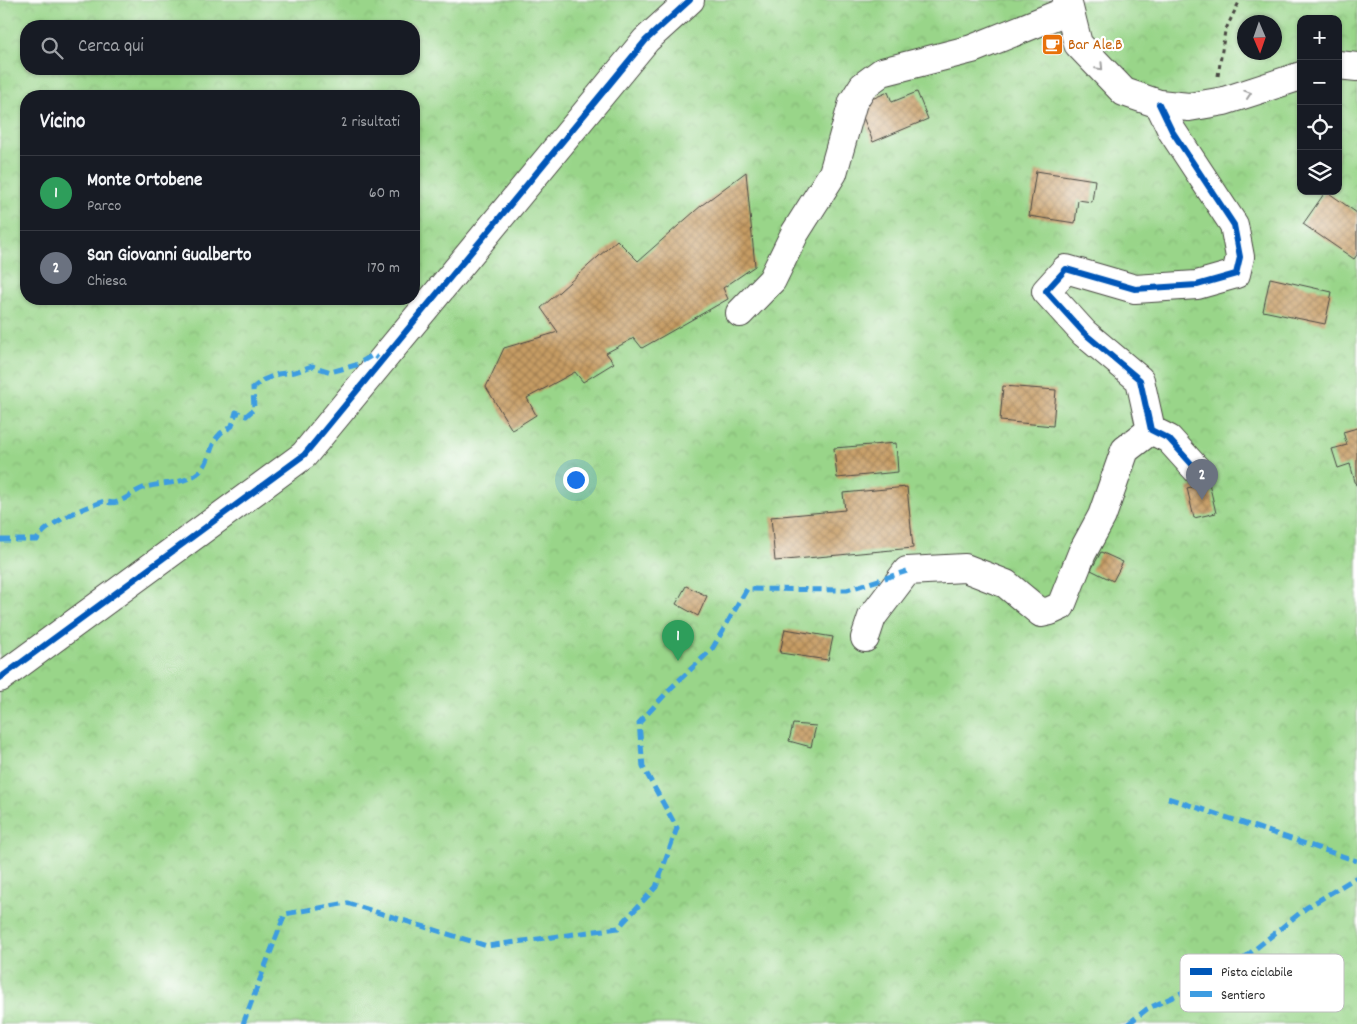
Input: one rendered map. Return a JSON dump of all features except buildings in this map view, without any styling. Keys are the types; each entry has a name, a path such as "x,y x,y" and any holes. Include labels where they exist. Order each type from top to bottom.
{"street":[{"path":"0,678 304,455 646,40 690,0"},
{"path":"740,313 772,280 794,233 832,173 853,102 863,86 882,72 972,49 1068,5 1078,44 1124,92 1159,104 1189,107 1213,103 1297,77"},
{"path":"1342,65 1357,67"},
{"path":"1151,430 1140,380 1084,333 1046,291 1066,269 1135,290 1197,285 1236,274 1240,257 1234,225 1172,131 1159,104"},
{"path":"1151,430 1169,439 1197,470"},
{"path":"865,638 872,617 908,571 965,568 1006,584 1041,613 1050,612 1061,606 1082,553 1102,516 1125,450 1151,430"}],"path":[{"path":"1213,103 1225,31 1240,0"}],"green space":[{"path":"0,0 1357,0 1357,1024 0,1024"}],"marked path":[{"path":"0,540 37,540 41,534 57,522 88,507 105,501 115,503 143,488 179,481 193,476 203,468 216,439 222,432 232,426 236,412 246,416 254,409 253,388 263,380 278,374 295,372 312,366 331,372 356,365 373,355 381,361"},
{"path":"243,1024 285,914 347,903 487,946 618,928 656,887 677,828 643,767 639,723 671,688 712,649 747,589 847,590 907,571"},
{"path":"1168,798 1357,861"},
{"path":"1249,954 1306,908 1357,877"},
{"path":"1128,1024 1147,1009 1180,994"}],"cycle path":[{"path":"0,678 304,455 646,40 690,0"},
{"path":"1159,104 1172,131 1234,225 1240,257 1236,274 1197,285 1135,289 1066,269 1046,291 1084,333 1140,380 1151,430 1169,439 1197,470"}],"place":[{"name":"Bar Ale.B","path":"1052,45"},
{"name":"San Giovanni Gualberto","path":"1202,500"},
{"name":"Monte Ortobene","path":"678,661"}]}
